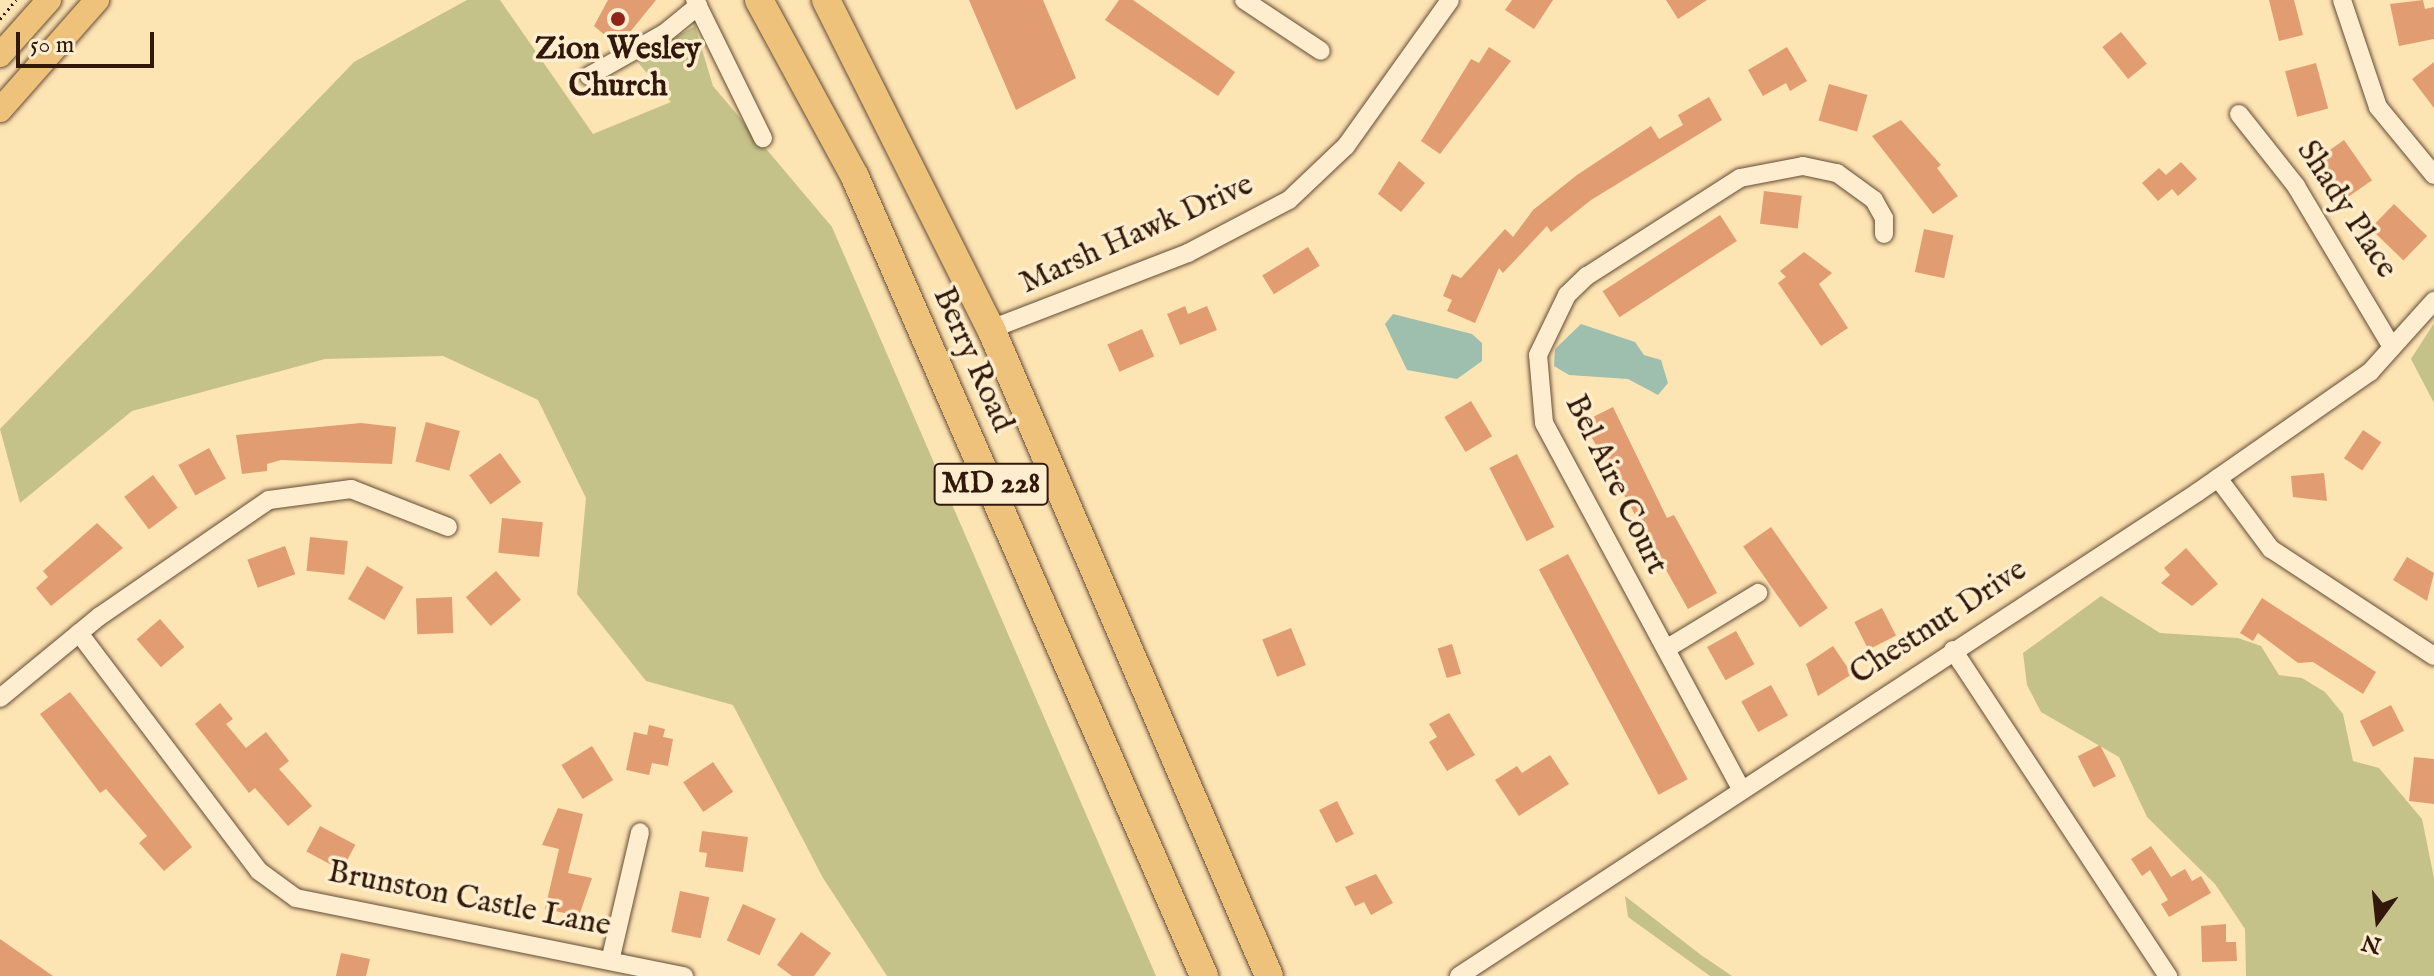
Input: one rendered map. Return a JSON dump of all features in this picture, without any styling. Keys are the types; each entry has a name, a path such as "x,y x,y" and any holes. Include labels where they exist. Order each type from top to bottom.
{"highway":[{"name":"Berry Road","path":"759,0 855,177 1204,976"},
{"name":"Berry Road","path":"826,0 991,329 1269,976"}],"main road":[{"path":"0,55 49,0"},
{"path":"0,110 97,0"}],"street":[{"path":"1244,0 1321,51"},
{"name":"Marsh Hawk Drive","path":"991,329 1188,253 1289,200 1346,146 1450,0"},
{"path":"2342,0 2378,107 2434,175"},
{"path":"589,76 665,33 696,3 763,138"},
{"name":"Shady Place","path":"2239,114 2296,186 2392,347"},
{"name":"Bel Aire Court","path":"1740,787 1544,423 1535,374 1547,330 1567,295 1607,261 1759,173 1803,166 1837,173 1874,200 1884,218 1884,234"},
{"name":"Chestnut Drive","path":"1459,976 1740,787 2218,478 2370,372 2434,301"},
{"path":"2218,478 2271,549 2434,656"},
{"path":"0,698 79,633 269,500 351,489 448,527"},
{"path":"1666,649 1758,593"},
{"name":"Brunston Castle Lane","path":"79,633 259,871 296,898 364,916 611,957 684,976"},
{"path":"1953,650 2168,976"},
{"path":"611,957 640,832"}],"path":[{"path":"0,19 16,0"}],"shaded area":[{"path":"467,0 500,0 593,134 671,102 636,60 695,26 713,86 832,227 1156,976 887,976 823,878 733,705 646,681 577,594 586,498 538,400 443,356 325,359 132,411 20,503 0,429 354,62"},
{"path":"1393,314 1472,334 1482,343 1482,361 1457,379 1407,370 1385,324"},
{"path":"2434,323 2434,403 2411,359"},
{"path":"1581,324 1635,342 1644,355 1661,360 1668,383 1658,395 1628,379 1569,375 1554,366 1555,349"},
{"path":"2101,596 2160,633 2238,638 2261,646 2279,675 2302,678 2325,692 2343,714 2353,761 2379,768 2422,819 2434,878 2434,976 2246,976 2245,929 2215,884 2147,817 2119,757 2041,712 2027,685 2023,653"},
{"path":"1625,896 1732,976 1710,976 1628,917"}],"building":[{"name":"Zion Wesley Church","path":"608,0 656,0 626,37 621,33 613,42 594,26"},
{"path":"969,0 1043,0 1076,78 1016,110"},
{"path":"1119,0 1133,0 1235,72 1218,96 1105,20"},
{"path":"1512,0 1553,0 1534,29 1505,10"},
{"path":"1666,0 1707,0 1678,19"},
{"path":"2269,0 2294,0 2303,35 2279,41"},
{"path":"2423,0 2425,9 2434,7 2434,39 2399,46 2390,4"},
{"path":"2121,32 2147,64 2128,79 2102,47"},
{"path":"1489,47 1511,61 1440,154 1421,141 1471,59 1479,63"},
{"path":"1787,47 1807,81 1790,91 1786,83 1763,96 1748,70"},
{"path":"2434,62 2434,108 2412,79"},
{"path":"2316,63 2328,108 2297,117 2285,71"},
{"path":"1829,84 1867,95 1857,132 1819,121"},
{"path":"1709,97 1722,120 1591,200 1551,232 1547,226 1503,273 1499,268 1475,323 1447,311 1452,300 1443,296 1452,274 1461,278 1505,229 1513,237 1533,210 1577,175 1651,126 1659,139 1683,125 1678,115"},
{"path":"1901,120 1941,165 1937,168 1958,196 1933,214 1872,136"},
{"path":"2344,140 2372,180 2345,199 2317,159"},
{"path":"1399,161 1425,183 1401,212 1378,194"},
{"path":"2181,162 2197,179 2178,196 2172,189 2158,201 2142,183 2159,168 2166,175"},
{"path":"1764,191 1802,196 1798,228 1760,224"},
{"path":"2394,204 2427,236 2403,260 2370,228"},
{"path":"1720,215 1737,241 1619,317 1603,291"},
{"path":"1924,229 1953,235 1944,278 1915,272"},
{"path":"1308,247 1320,266 1274,294 1262,276"},
{"path":"1804,252 1832,273 1819,284 1848,328 1821,346 1778,283 1786,277 1780,271"},
{"path":"1185,306 1188,314 1207,306 1217,330 1180,345 1167,314"},
{"path":"1142,329 1154,356 1119,372 1107,344"},
{"path":"1471,401 1492,436 1466,452 1444,417"},
{"path":"1613,407 1667,518 1674,515 1717,593 1688,609 1583,422"},
{"path":"426,422 460,431 449,471 415,462"},
{"path":"361,423 396,427 392,464 281,460 267,464 267,471 242,474 236,435"},
{"path":"2363,430 2381,442 2362,470 2344,458"},
{"path":"209,448 226,479 195,496 178,465"},
{"path":"500,453 521,482 490,504 469,475"},
{"path":"1517,454 1554,527 1527,541 1489,468"},
{"path":"2324,473 2327,501 2293,497 2291,476"},
{"path":"153,475 178,508 149,529 124,497"},
{"path":"502,518 543,522 539,557 498,553"},
{"path":"97,523 123,548 51,606 36,588 48,577 43,571"},
{"path":"1771,527 1828,608 1800,628 1743,547"},
{"path":"310,537 348,541 344,575 306,571"},
{"path":"285,546 295,574 258,588 247,560"},
{"path":"2186,548 2218,584 2192,606 2161,583 2170,575 2164,568"},
{"path":"1568,554 1688,779 1659,795 1539,569"},
{"path":"2407,557 2434,573 2427,601 2393,580"},
{"path":"367,566 403,587 384,620 348,599"},
{"path":"496,571 521,600 491,626 466,597"},
{"path":"452,597 453,633 417,634 416,598"},
{"path":"2262,598 2376,672 2363,694 2313,662 2298,663 2258,633 2253,641 2240,633"},
{"path":"1882,608 1896,636 1868,650 1854,622"},
{"path":"160,619 184,647 161,667 137,639"},
{"path":"1291,628 1306,665 1277,677 1262,640"},
{"path":"1736,631 1754,664 1726,680 1707,647"},
{"path":"1452,644 1461,674 1447,678 1438,648"},
{"path":"1833,646 1852,674 1818,696 1806,664"},
{"path":"1771,685 1788,716 1758,732 1741,701"},
{"path":"70,692 192,847 164,871 139,843 147,836 106,789 100,793 40,714"},
{"path":"220,703 233,719 226,724 246,748 266,732 289,761 279,769 312,806 288,826 255,788 249,793 195,724"},
{"path":"2391,705 2404,731 2373,747 2360,721"},
{"path":"1449,713 1475,755 1447,771 1429,742 1437,737 1429,724"},
{"path":"649,725 665,729 663,737 673,739 668,766 652,763 649,775 626,770 634,732 647,735"},
{"path":"2100,745 2116,776 2094,788 2078,756"},
{"path":"592,746 613,780 583,799 561,765"},
{"path":"1550,755 1569,784 1519,816 1495,780 1517,766 1522,773"},
{"path":"2414,757 2434,759 2434,804 2409,801"},
{"path":"713,762 733,792 703,812 683,782"},
{"path":"1337,801 1354,834 1336,843 1319,810"},
{"path":"558,808 583,814 568,873 592,878 579,916 545,909 559,849 542,845"},
{"path":"320,826 355,845 342,870 306,852"},
{"path":"702,831 748,837 743,872 705,867 707,853 699,852"},
{"path":"2151,846 2171,877 2185,869 2192,881 2201,876 2211,893 2169,917 2161,904 2168,900 2150,870 2142,876 2131,859"},
{"path":"1376,874 1393,903 1371,915 1364,902 1355,906 1345,887"},
{"path":"680,891 709,897 701,938 671,932"},
{"path":"743,904 776,919 760,955 727,941"},
{"path":"2226,924 2226,942 2236,942 2237,961 2202,962 2201,926"},
{"path":"801,932 831,953 814,976 792,976 777,965"},
{"path":"0,939 53,976 0,976"},
{"path":"341,953 370,959 366,976 336,976"}],"place":[{"name":"Zion Wesley Church","path":"618,19"}]}
